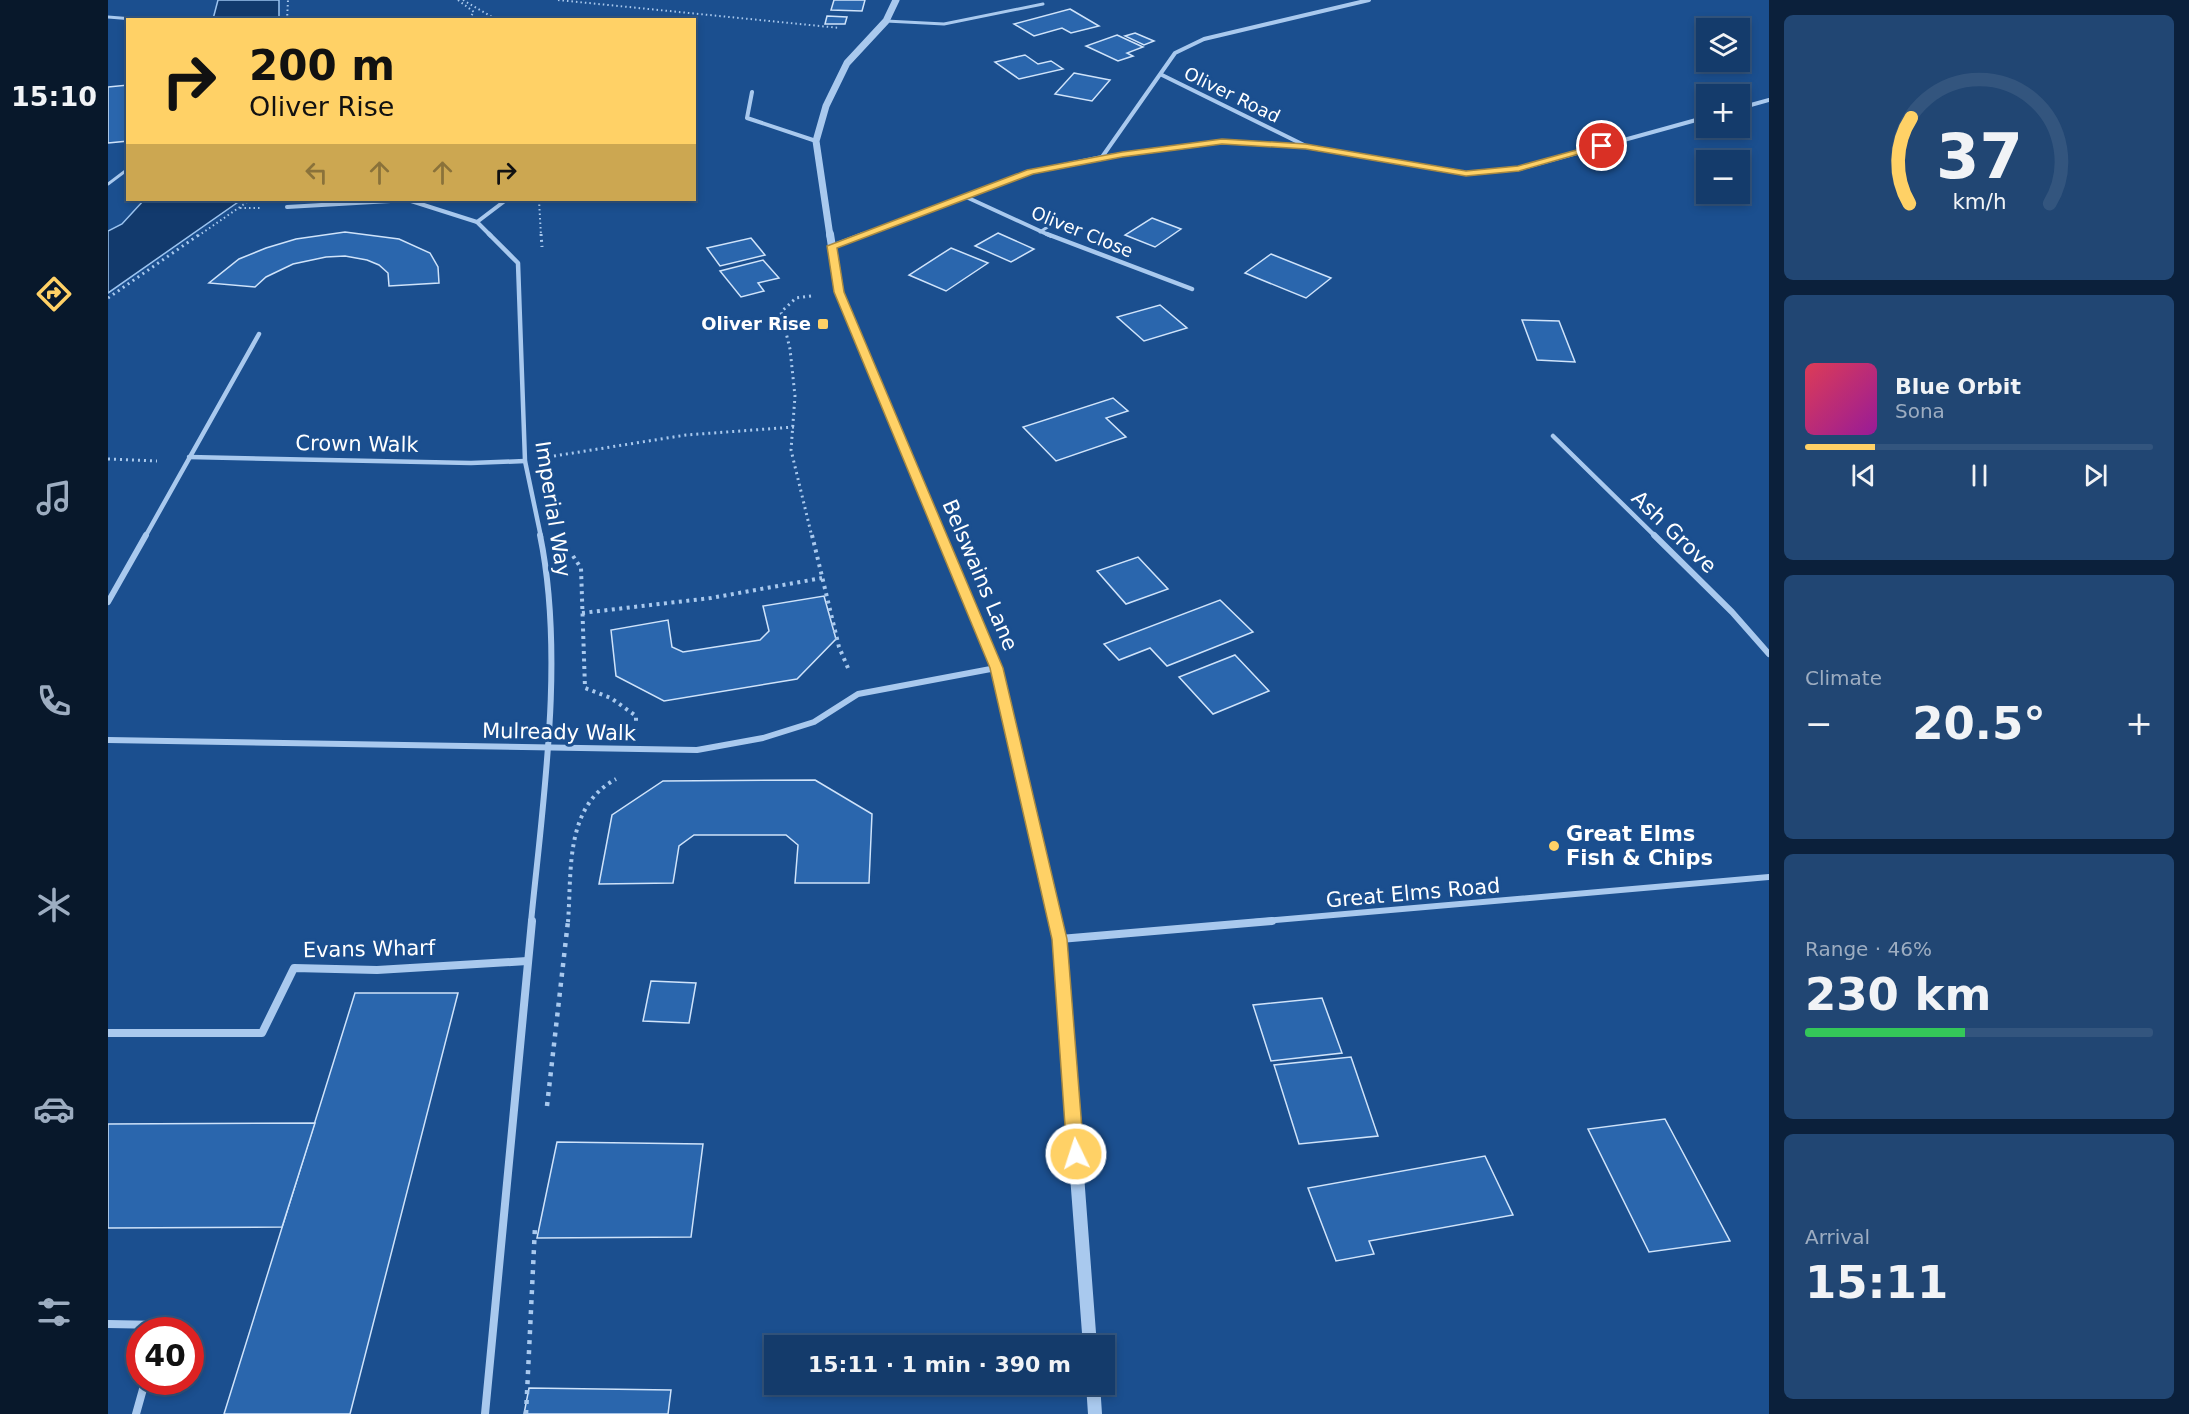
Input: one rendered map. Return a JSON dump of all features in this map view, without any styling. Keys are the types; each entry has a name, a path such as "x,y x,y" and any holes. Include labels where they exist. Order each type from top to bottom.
{"street":[{"name":"Belswains Lane","path":"896,0 886,21 847,63 826,106 816,141 839,292 996,668 1059,939 1089,1335"},
{"path":"1162,75 1176,53 1204,39 1369,0"},
{"name":"Oliver Road","path":"1102,157 1162,75 1306,147"},
{"path":"752,92 747,118 780,132 816,141"},
{"path":"1750,105 1769,100"},
{"name":"Oliver Road","path":"1102,157 1222,141 1306,147 1466,173 1519,169 1696,120"},
{"path":"832,246 1030,172 1102,157"},
{"name":"Oliver Close","path":"964,196 1040,232 1192,289"},
{"path":"287,207 391,201"},
{"path":"411,201 477,222 505,201"},
{"name":"Imperial Way","path":"477,222 518,263 525,461 548,572 550,617 548,746"},
{"path":"108,602 259,334"},
{"name":"Ash Grove","path":"1553,436 1732,612 1769,654"},
{"name":"Crown Walk","path":"188,459 471,463 525,461"},
{"name":"Mulready Walk","path":"108,740 697,750 763,738 814,722 858,694 996,668"},
{"path":"485,1414 548,746"},
{"name":"Great Elms Road","path":"1059,939 1769,877"},
{"name":"Evans Wharf","path":"108,1033 262,1033 294,968 377,970 527,961"},
{"path":"108,1324 126,1324"},
{"path":"136,1414 141,1395"},
{"path":"1094,1395 1095,1414"}],"lane":[{"path":"886,21 944,24 1043,4"},
{"path":"108,17 126,18"},
{"path":"108,184 126,170"},
{"path":"1040,232 1052,224"}],"path":[{"path":"287,18 288,0"},
{"path":"458,0 474,12 470,18"},
{"path":"463,0 494,18"},
{"path":"558,0 876,32"},
{"path":"108,298 249,201"},
{"path":"839,292 796,298 781,312 790,349 795,396 795,427 791,450 839,647 858,694"},
{"path":"554,456 686,435 795,427"},
{"path":"108,459 188,459"},
{"path":"636,733 636,716 611,698 585,688 582,613 711,598 822,578"},
{"path":"546,1109 563,981 579,812 589,799 611,782 626,775"},
{"path":"526,1414 535,1223"}],"water":[{"path":"218,0 279,0 279,18 213,18"},
{"path":"143,201 240,201 108,293 108,231 122,224"}],"building":[{"path":"834,0 865,0 862,11 831,10"},
{"path":"1070,9 1099,26 1071,33 1062,28 1034,36 1014,24"},
{"path":"827,16 847,17 845,24 825,24"},
{"path":"1135,33 1154,41 1144,45 1125,36"},
{"path":"1117,35 1143,47 1127,53 1133,56 1118,61 1086,46"},
{"path":"1025,55 1038,64 1051,61 1063,69 1019,79 995,62"},
{"path":"1074,73 1110,80 1092,101 1055,94"},
{"path":"126,85 126,141 108,143 108,87"},
{"path":"1152,218 1181,229 1155,247 1125,235"},
{"path":"345,232 399,239 430,253 438,267 439,283 389,286 388,273 379,265 345,256 326,257 293,264 266,277 255,287 209,283 239,259 266,248 296,239"},
{"path":"998,233 1034,249 1011,262 975,246"},
{"path":"751,238 765,255 720,266 707,248"},
{"path":"951,248 988,263 946,291 909,275"},
{"path":"1271,254 1331,278 1306,298 1245,273"},
{"path":"763,260 779,278 758,283 764,291 741,297 720,271"},
{"path":"1160,305 1187,328 1144,341 1117,317"},
{"path":"1522,320 1559,321 1575,362 1537,360"},
{"path":"1113,398 1128,411 1106,418 1126,437 1056,461 1023,427"},
{"path":"1138,557 1168,589 1126,604 1097,571"},
{"path":"824,596 836,639 797,679 664,701 616,676 611,630 668,620 672,647 683,652 760,640 769,631 763,606"},
{"path":"1220,600 1253,632 1167,666 1150,648 1119,660 1104,644"},
{"path":"1235,655 1269,691 1213,714 1179,677"},
{"path":"815,780 872,814 869,883 795,883 798,845 786,835 694,835 679,846 673,883 599,884 612,815 663,781"},
{"path":"651,981 696,983 689,1023 643,1021"},
{"path":"355,993 458,993 350,1414 224,1414"},
{"path":"1322,998 1342,1053 1271,1061 1253,1005"},
{"path":"1351,1057 1378,1136 1299,1144 1274,1065"},
{"path":"1665,1119 1730,1241 1649,1252 1588,1129"},
{"path":"315,1123 282,1227 108,1228 108,1124"},
{"path":"557,1142 703,1144 691,1237 537,1238"},
{"path":"1485,1156 1513,1215 1369,1241 1374,1254 1336,1261 1308,1188"},
{"path":"529,1388 671,1390 668,1414 524,1414"}],"place":[{"name":"Oliver Rise","path":"823,324"},
{"name":"Great Elms Fish & Chips","path":"1554,846"}],"route":[{"path":"1076,1154 1059,939 996,668 839,292 832,246 1030,172 1102,157 1222,141 1306,147 1466,173 1519,169 1602,146"}]}
